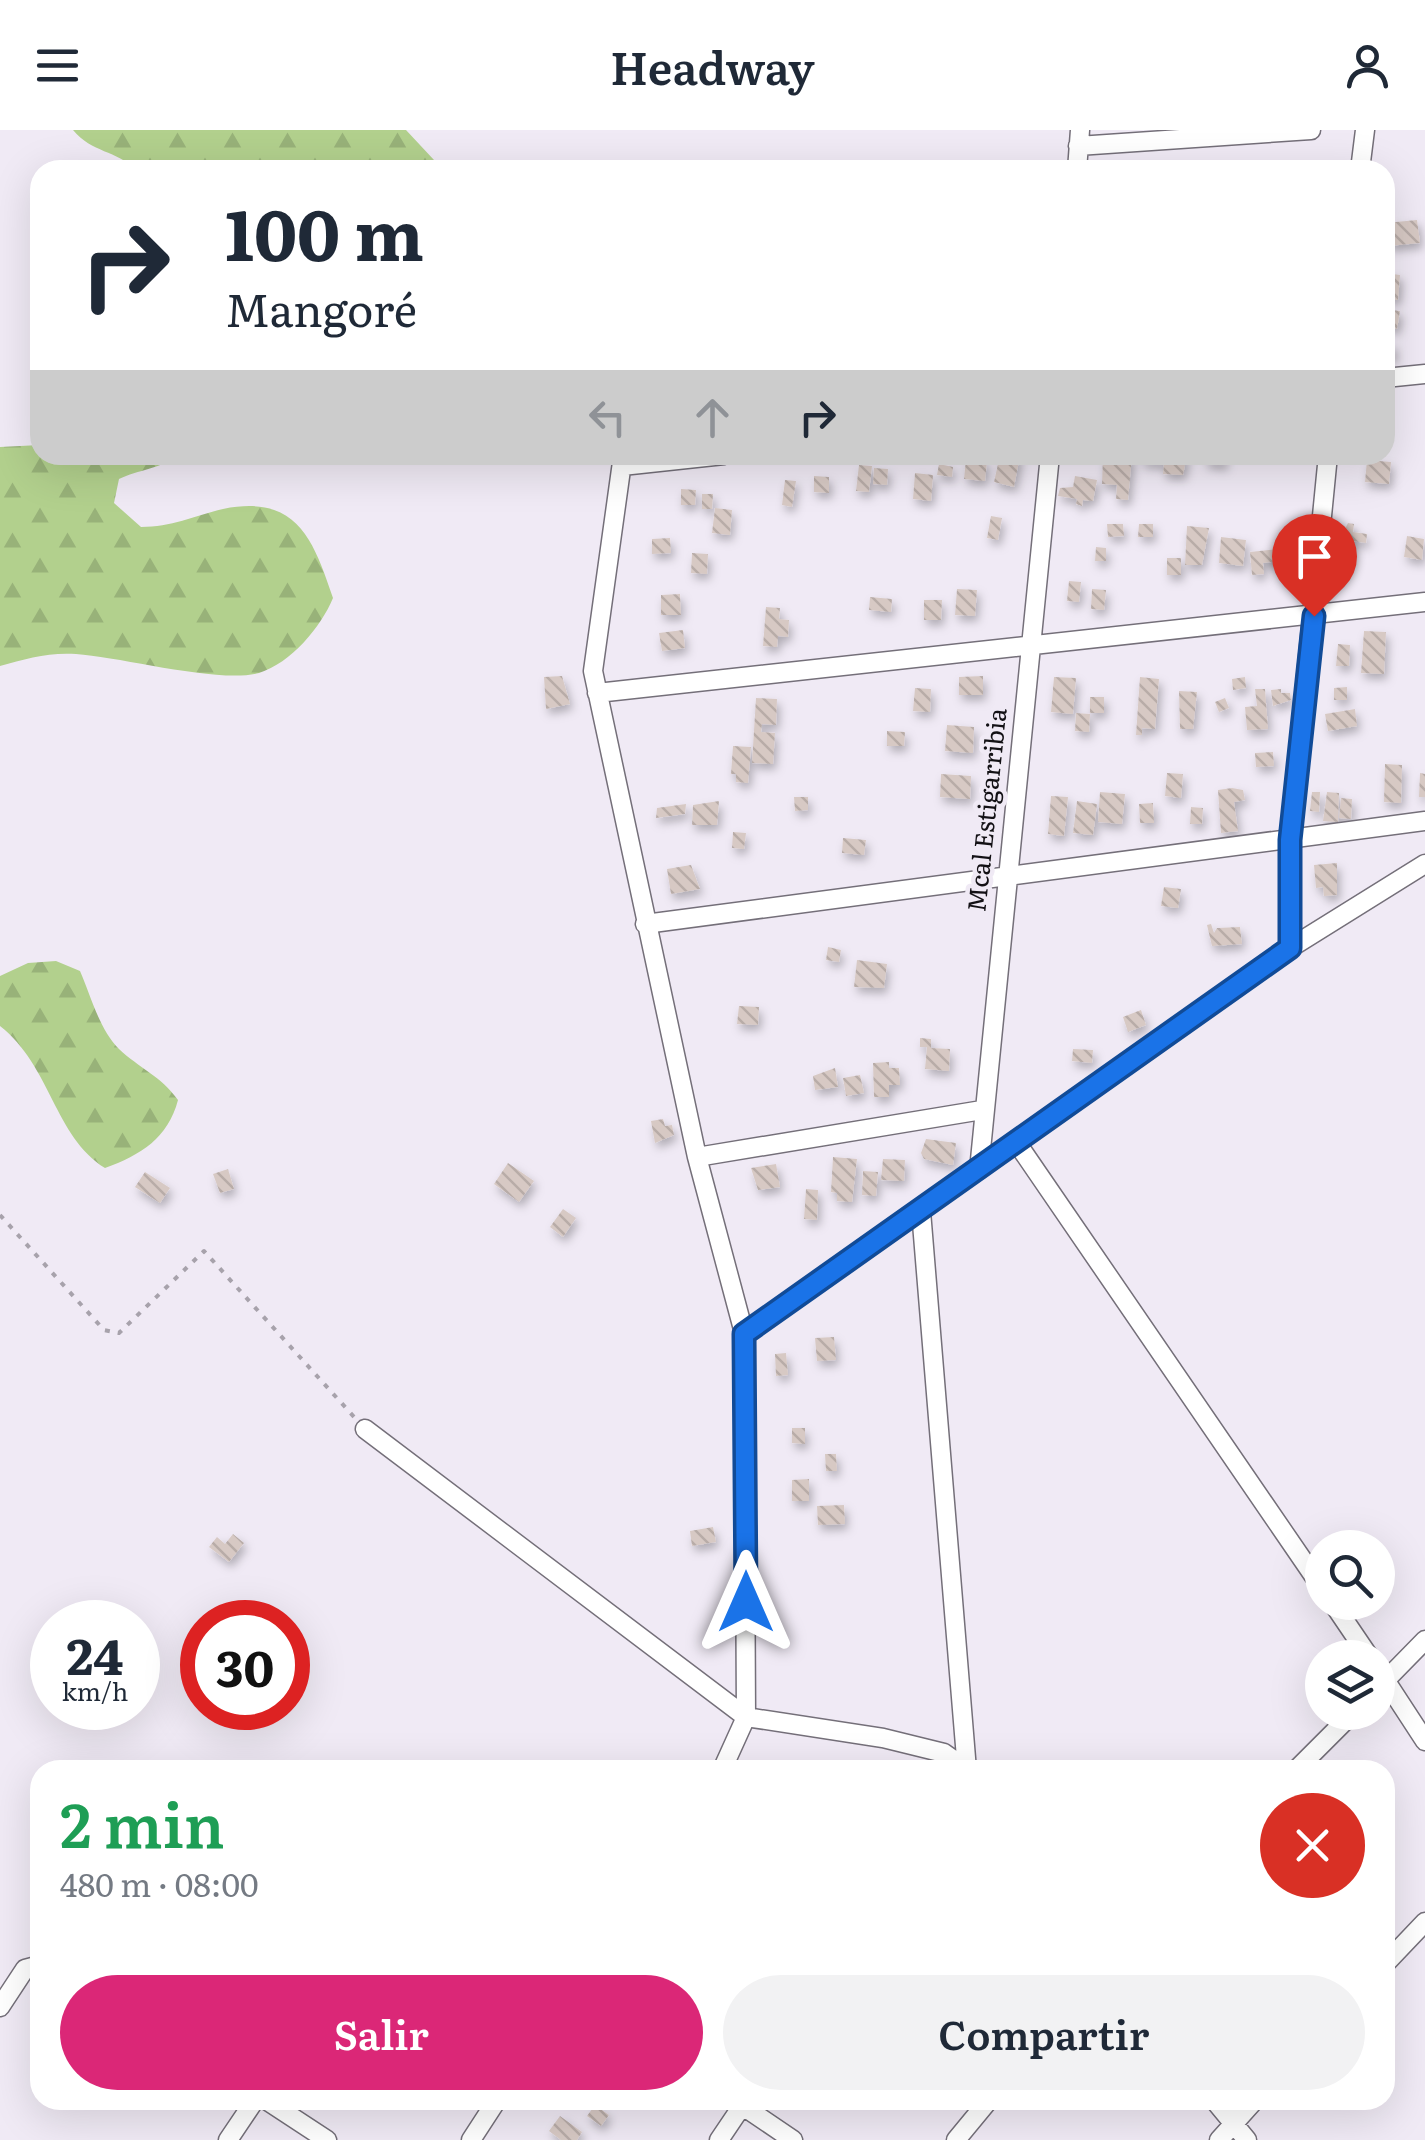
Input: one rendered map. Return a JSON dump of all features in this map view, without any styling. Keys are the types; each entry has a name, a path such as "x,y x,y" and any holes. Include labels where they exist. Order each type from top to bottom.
{"street":[{"path":"1079,138 1311,130"},
{"path":"1361,160 1365,130"},
{"path":"1395,377 1425,374"},
{"path":"621,465 593,670 596,694 696,1157 744,1334 746,1718 727,1760"},
{"name":"Mcal Estigarribia","path":"978,1170 1004,874 1049,465"},
{"path":"1290,948 1290,840 1327,465"},
{"path":"596,694 1425,602"},
{"path":"645,924 1425,821"},
{"path":"744,1334 1290,948 1425,864"},
{"path":"696,1157 982,1110"},
{"path":"1017,1143 1305,1563"},
{"path":"921,1210 966,1760"},
{"path":"365,1429 746,1718 898,1742 944,1753 953,1760"},
{"path":"1395,1666 1425,1640"},
{"path":"1395,1699 1425,1740"},
{"path":"1306,1760 1336,1730"},
{"path":"1395,1954 1425,1922"},
{"path":"0,2006 25,1969 30,1968"},
{"path":"228,2140 249,2110"},
{"path":"281,2110 327,2140"},
{"path":"471,2140 490,2110"},
{"path":"720,2140 737,2110"},
{"path":"752,2110 793,2140"},
{"path":"956,2140 981,2110"},
{"path":"1222,2110 1247,2140"},
{"path":"1219,2140 1245,2110"}],"path":[{"path":"0,1214 104,1330 119,1333 204,1251 365,1429"}],"green space":[{"path":"73,130 406,130 434,160 121,160 80,138"},
{"path":"30,446 30,465 159,465 119,479 114,503 141,527 248,506 269,508 285,515 309,540 333,598 304,643 259,673 196,673 76,654 47,655 0,666 0,447"},
{"path":"56,961 80,971 112,1041 178,1100 160,1135 130,1157 105,1168 74,1138 31,1061 0,1026 0,976 28,963"}],"building":[{"path":"1417,220 1420,243 1395,245 1395,222"},
{"path":"1395,274 1400,275 1395,300"},
{"path":"1395,310 1400,311 1395,329"},
{"path":"859,465 872,466 869,492 856,491"},
{"path":"939,465 953,467 952,477 937,475"},
{"path":"965,465 987,465 985,481 964,479"},
{"path":"998,465 1018,465 1014,487 994,482"},
{"path":"1103,465 1131,465 1128,500 1116,499 1117,485 1102,484"},
{"path":"1164,465 1185,465 1183,475 1163,474"},
{"path":"1367,465 1391,465 1389,484 1365,482"},
{"path":"874,468 888,469 887,485 873,484"},
{"path":"915,473 933,475 931,501 913,499"},
{"path":"814,476 829,477 829,493 814,492"},
{"path":"1075,476 1097,480 1093,501 1083,500 1082,506 1076,504 1077,499 1058,496 1060,488 1073,487"},
{"path":"785,480 796,481 792,507 782,505"},
{"path":"681,489 696,490 695,505 681,505"},
{"path":"702,494 713,494 712,509 702,509"},
{"path":"715,508 732,510 730,535 712,533"},
{"path":"991,516 1002,518 998,540 987,538"},
{"path":"1348,523 1354,524 1353,532 1367,534 1366,543 1340,539"},
{"path":"1107,524 1123,524 1124,536 1108,537"},
{"path":"1139,524 1153,524 1153,537 1138,537"},
{"path":"1187,526 1209,528 1202,565 1185,565"},
{"path":"1407,536 1424,539 1422,560 1404,557"},
{"path":"1221,537 1246,540 1243,566 1219,563"},
{"path":"670,538 671,553 652,554 652,539"},
{"path":"1096,547 1106,548 1106,561 1095,561"},
{"path":"1278,549 1279,561 1263,563 1264,574 1252,575 1250,552"},
{"path":"692,553 708,554 707,574 691,573"},
{"path":"1167,558 1181,558 1181,575 1167,575"},
{"path":"1069,581 1081,582 1079,602 1067,601"},
{"path":"957,589 977,590 975,616 955,615"},
{"path":"1092,589 1106,590 1104,610 1091,609"},
{"path":"680,594 681,615 661,615 661,595"},
{"path":"870,597 892,599 891,612 869,610"},
{"path":"924,600 942,600 941,620 924,620"},
{"path":"766,607 780,608 779,619 789,620 788,637 778,636 777,647 763,646"},
{"path":"683,630 685,648 662,651 659,633"},
{"path":"1364,631 1386,632 1384,674 1361,673"},
{"path":"1338,644 1350,645 1349,666 1336,666"},
{"path":"562,676 570,704 546,709 544,677"},
{"path":"983,676 983,695 959,695 959,677"},
{"path":"1054,677 1076,678 1073,714 1051,712"},
{"path":"1140,677 1159,679 1155,729 1142,728 1142,735 1136,735"},
{"path":"1245,677 1246,688 1233,690 1232,679"},
{"path":"1347,687 1347,700 1334,700 1334,688"},
{"path":"915,688 931,689 930,712 913,711"},
{"path":"1255,689 1265,689 1268,729 1247,730 1245,707 1257,706"},
{"path":"1281,689 1281,693 1290,693 1291,700 1273,706 1271,690"},
{"path":"1179,691 1197,692 1193,729 1180,729"},
{"path":"1090,697 1104,697 1104,713 1090,713"},
{"path":"756,698 777,699 776,725 762,724 761,732 775,733 773,764 752,763"},
{"path":"1225,698 1229,708 1219,712 1215,702"},
{"path":"1355,709 1357,726 1328,731 1325,714"},
{"path":"1076,713 1090,714 1089,732 1075,731"},
{"path":"947,725 974,727 973,753 945,751"},
{"path":"887,731 905,732 904,746 887,746"},
{"path":"733,746 751,747 748,783 736,782 736,774 731,774"},
{"path":"1273,752 1274,766 1256,767 1255,753"},
{"path":"1385,764 1402,765 1401,803 1384,802"},
{"path":"1167,773 1183,774 1181,798 1165,796"},
{"path":"1420,773 1425,774 1425,797 1419,797"},
{"path":"941,774 971,776 970,799 940,797"},
{"path":"1218,790 1243,790 1245,800 1234,802 1238,831 1221,833"},
{"path":"1100,792 1125,794 1122,824 1098,822"},
{"path":"1312,792 1320,792 1319,812 1310,811"},
{"path":"1327,792 1339,793 1338,822 1323,821"},
{"path":"1051,796 1068,797 1064,836 1048,834"},
{"path":"794,797 808,797 808,810 795,811"},
{"path":"1341,798 1352,799 1351,819 1339,818"},
{"path":"719,801 717,825 692,825 693,805"},
{"path":"1077,801 1097,804 1093,835 1073,833"},
{"path":"1153,803 1154,823 1140,823 1139,804"},
{"path":"686,804 685,814 656,818 657,808"},
{"path":"1191,807 1203,808 1202,824 1190,824"},
{"path":"733,832 746,833 744,849 732,848"},
{"path":"843,838 866,840 864,855 842,853"},
{"path":"1337,863 1337,895 1324,896 1323,887 1316,888 1314,865"},
{"path":"691,865 700,889 671,894 667,869"},
{"path":"1164,887 1181,889 1178,908 1161,906"},
{"path":"1211,924 1214,933 1217,928 1240,927 1242,944 1212,946 1207,925"},
{"path":"828,947 841,950 839,962 826,960"},
{"path":"857,960 887,964 884,988 854,987"},
{"path":"739,1006 759,1007 758,1025 737,1024"},
{"path":"1141,1010 1146,1025 1128,1032 1123,1017"},
{"path":"920,1038 931,1039 931,1048 950,1049 949,1071 925,1069 927,1047 920,1047"},
{"path":"1073,1049 1093,1050 1092,1063 1072,1061"},
{"path":"889,1062 889,1068 899,1068 900,1085 889,1085 889,1097 874,1097 873,1063"},
{"path":"835,1068 838,1087 815,1090 813,1076"},
{"path":"860,1075 864,1093 846,1096 843,1078"},
{"path":"663,1119 665,1126 672,1125 674,1135 655,1143 651,1121"},
{"path":"926,1139 956,1143 953,1165 924,1159 921,1153"},
{"path":"833,1157 857,1159 852,1202 837,1201 837,1193 831,1192"},
{"path":"883,1159 905,1160 904,1181 881,1180"},
{"path":"508,1163 534,1181 519,1202 494,1184"},
{"path":"776,1164 780,1187 758,1190 751,1168"},
{"path":"228,1169 234,1189 220,1193 213,1174"},
{"path":"863,1171 878,1172 876,1196 862,1195"},
{"path":"145,1172 170,1188 160,1203 135,1187"},
{"path":"806,1189 818,1190 817,1220 804,1219"},
{"path":"563,1209 576,1218 563,1237 550,1227"},
{"path":"834,1337 836,1360 817,1361 815,1338"},
{"path":"786,1353 788,1375 776,1376 775,1354"},
{"path":"792,1428 805,1428 805,1444 792,1443"},
{"path":"825,1454 836,1454 837,1471 826,1471"},
{"path":"809,1479 809,1501 792,1501 792,1480"},
{"path":"844,1505 845,1524 818,1525 817,1506"},
{"path":"713,1527 716,1542 692,1546 690,1531"},
{"path":"233,1534 244,1543 229,1562 209,1547 217,1537 225,1544"},
{"path":"591,2110 609,2115 601,2126 587,2116"},
{"path":"560,2116 582,2132 577,2140 561,2140 549,2131"}],"route":[{"path":"746,1602 744,1334 1290,948 1290,840 1314,616"}]}
